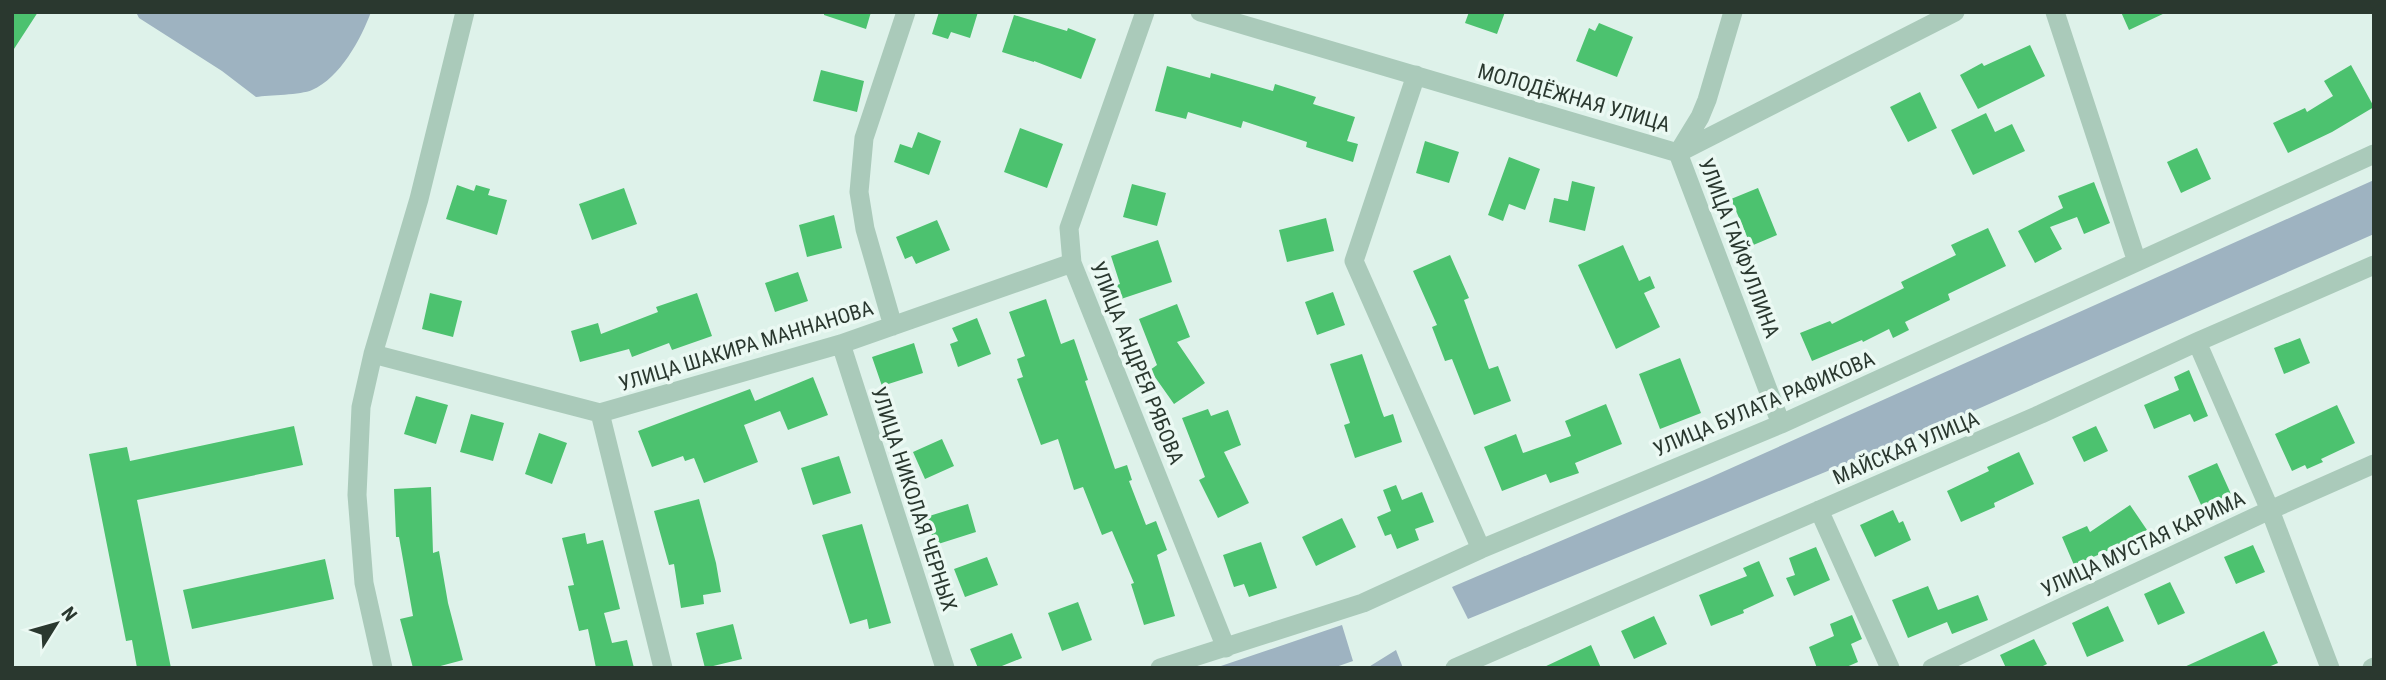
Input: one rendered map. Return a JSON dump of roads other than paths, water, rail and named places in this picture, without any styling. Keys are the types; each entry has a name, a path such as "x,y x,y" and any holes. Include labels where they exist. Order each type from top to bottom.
{"street":[{"path":"383,668 364,583 357,495 361,407 373,354 419,199 466,12"},
{"path":"893,326 865,229 859,192 864,138 906,12"},
{"name":"УЛИЦА АНДРЕЯ РЯБОВА","path":"1145,12 1069,228 1072,263 1226,648"},
{"name":"МОЛОДЁЖНАЯ УЛИЦА","path":"1200,12 1678,153 1955,12"},
{"name":"УЛИЦА ГАЙФУЛЛИНА","path":"1733,12 1707,100 1678,153 1781,424"},
{"path":"2055,12 2137,261"},
{"path":"1416,75 1354,261 1481,549"},
{"name":"УЛИЦА БУЛАТА РАФИКОВА","path":"1160,668 1363,603 1481,549 1781,424 2374,154"},
{"name":"УЛИЦА ШАКИРА МАННАНОВА","path":"663,668 600,413 841,344 1072,263"},
{"name":"МАЙСКАЯ УЛИЦА","path":"1455,668 2041,414 2374,265"},
{"path":"2197,342 2270,510 2330,668"},
{"name":"УЛИЦА НИКОЛАЯ ЧЕРНЫХ","path":"841,344 945,668"},
{"path":"373,354 600,413"},
{"name":"УЛИЦА МУСТАЯ КАРИМА","path":"1932,668 2374,464"},
{"path":"1819,510 1890,668"}]}
